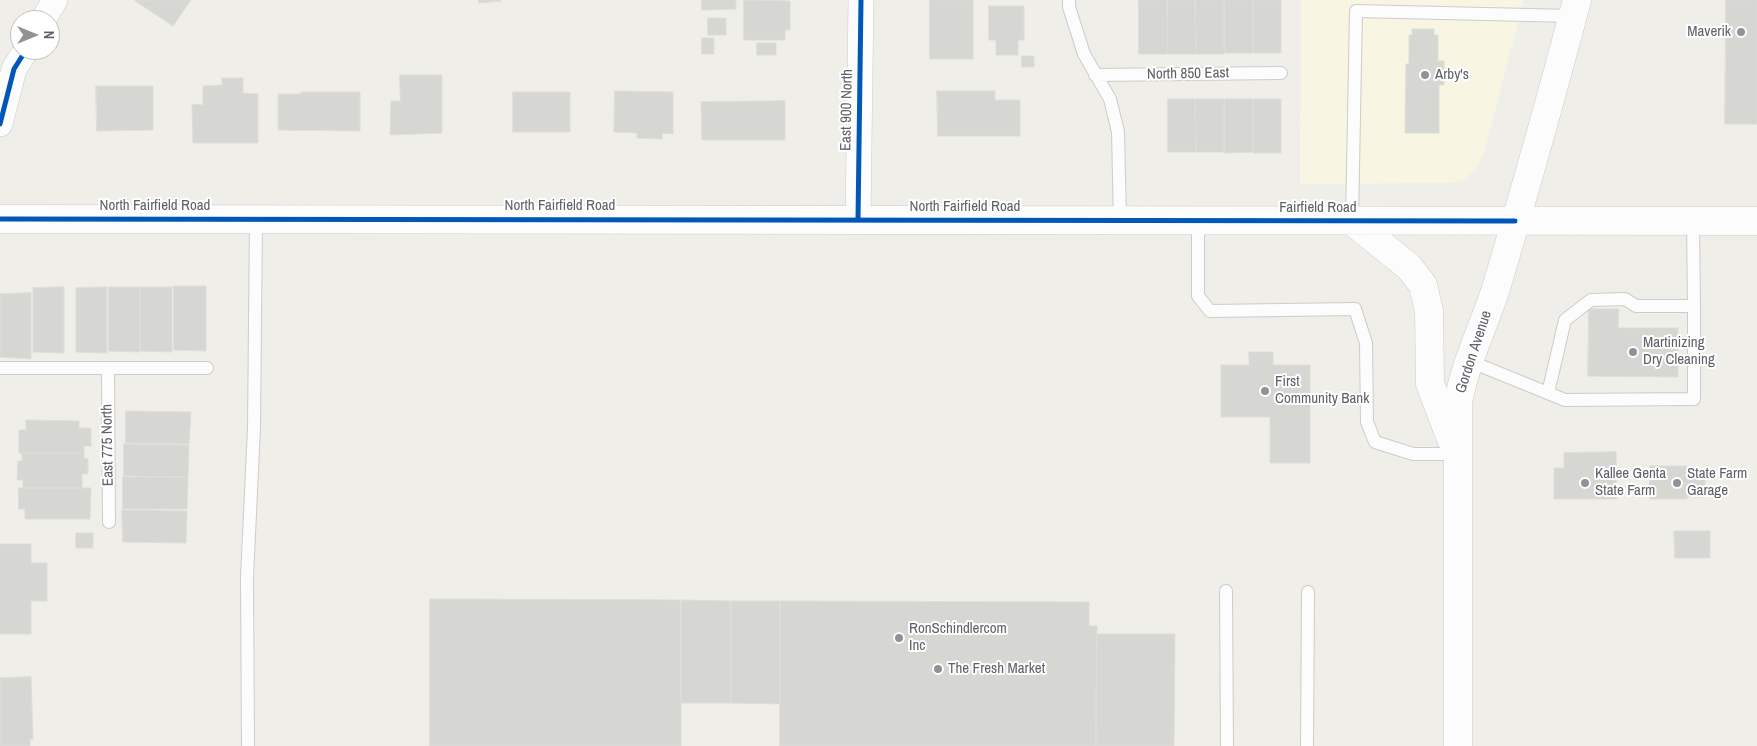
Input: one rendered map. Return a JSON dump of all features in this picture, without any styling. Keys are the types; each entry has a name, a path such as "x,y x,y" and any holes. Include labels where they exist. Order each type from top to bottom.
{"main road":[{"name":"Gordon Avenue","path":"1458,746 1458,403 1469,361 1495,288 1515,221 1574,8"},
{"name":"North Fairfield Road","path":"0,219 1120,221"},
{"name":"Fairfield Road","path":"1120,221 1757,221"},
{"path":"1352,221 1409,267 1423,285 1429,311 1430,384 1457,454"}],"street":[{"name":"East 900 North","path":"858,220 861,0"},
{"path":"0,124 14,69 20,60"}],"lane":[{"path":"1069,0 1069,7 1084,54 1110,99 1118,132 1120,221"},
{"path":"1352,221 1356,12 1574,8"},
{"name":"North 850 East","path":"1095,75 1281,73"},
{"path":"248,746 248,577 254,428 256,218"},
{"path":"1198,221 1198,296 1210,311 1355,309 1366,343 1367,422 1375,442 1413,454 1457,454"},
{"path":"1469,361 1565,400 1694,399 1693,221"},
{"path":"1548,393 1565,320 1591,300 1625,299 1636,306 1694,306"},
{"path":"0,368 207,368"},
{"name":"East 775 North","path":"108,368 109,522"},
{"path":"1226,591 1227,746"},
{"path":"1306,746 1308,592"}],"shaded area":[{"path":"1301,0 1524,0 1484,153 1476,169 1463,180 1449,183 1300,184"}],"building":[{"path":"135,0 191,0 173,26"},
{"path":"479,0 501,0 501,1 479,3"},
{"path":"702,0 736,0 736,9 702,10"},
{"path":"744,0 790,1 790,30 785,30 785,40 744,40"},
{"path":"930,0 973,0 973,59 930,59"},
{"path":"1139,0 1167,0 1168,54 1139,54"},
{"path":"1168,0 1195,0 1196,54 1168,54"},
{"path":"1196,0 1224,0 1224,54 1196,54"},
{"path":"1225,0 1253,0 1253,53 1225,53"},
{"path":"1254,0 1281,0 1281,53 1254,53"},
{"name":"Maverik","path":"1726,0 1757,0 1757,124 1725,124"},
{"path":"989,6 1024,6 1024,40 1018,40 1018,55 996,55 996,40 989,40"},
{"path":"708,18 726,18 726,35 708,35"},
{"name":"Arby's","path":"1412,29 1434,29 1434,35 1438,35 1438,61 1444,61 1444,85 1439,85 1439,133 1405,133 1406,64 1409,64 1409,35 1412,35"},
{"path":"702,38 714,38 714,54 702,54"},
{"path":"757,43 776,43 776,55 757,55"},
{"path":"1022,56 1034,56 1034,67 1022,67"},
{"path":"400,75 442,75 442,133 390,135 391,101 400,101"},
{"path":"222,78 243,78 243,93 258,94 258,143 193,143 192,104 203,105 203,86 222,85"},
{"path":"96,86 153,86 153,130 97,131"},
{"path":"615,91 673,92 673,134 662,133 662,139 637,138 637,133 614,132"},
{"path":"937,91 995,91 995,100 1020,100 1020,136 938,136"},
{"path":"301,92 360,92 360,131 278,130 278,94 302,94"},
{"path":"513,92 570,92 570,132 513,132"},
{"path":"1168,99 1195,99 1196,152 1168,152"},
{"path":"1196,99 1224,99 1224,152 1196,152"},
{"path":"1225,99 1253,99 1253,152 1225,153"},
{"path":"1254,99 1281,99 1281,153 1254,153"},
{"path":"785,101 785,140 702,140 701,102"},
{"path":"174,286 206,286 206,351 174,350"},
{"path":"64,287 64,353 33,352 33,288"},
{"path":"107,287 107,353 76,352 76,288"},
{"path":"109,287 140,287 140,352 109,351"},
{"path":"141,287 172,287 172,352 141,351"},
{"path":"31,293 31,359 0,357 0,294"},
{"name":"Martinizing Dry Cleaning","path":"1589,309 1619,309 1618,328 1678,328 1678,377 1588,376"},
{"name":"First Community Bank","path":"1249,352 1273,352 1273,365 1310,365 1310,463 1270,463 1270,417 1221,417 1221,365 1249,365"},
{"path":"126,411 191,412 189,444 126,443"},
{"path":"26,420 79,421 79,428 91,428 91,446 84,446 84,453 19,453 19,430 26,430"},
{"path":"124,444 189,445 188,477 124,476"},
{"name":"Kallee Genta State Farm","path":"1616,452 1617,499 1554,499 1554,468 1564,468 1564,453"},
{"path":"22,453 84,453 84,458 88,459 88,474 82,474 82,488 23,488 23,480 17,480 18,461 22,461"},
{"name":"State Farm Garage","path":"1650,466 1687,466 1687,469 1705,469 1705,497 1650,499"},
{"path":"123,477 188,477 187,509 123,509"},
{"path":"19,488 91,488 90,519 25,519 25,509 19,509"},
{"path":"122,510 187,511 186,543 123,542"},
{"path":"1674,531 1710,531 1710,558 1675,558"},
{"path":"76,533 93,533 93,548 76,548"},
{"path":"0,544 31,544 31,563 47,563 47,601 31,601 31,634 0,634"},
{"path":"430,599 681,600 681,746 430,746"},
{"path":"681,600 731,601 731,703 681,703"},
{"path":"731,601 780,601 780,704 731,703"},
{"name":"The Fresh Market","path":"780,601 1089,602 1089,626 1097,626 1096,746 780,746"},
{"path":"1097,634 1175,634 1174,746 1096,746"},
{"path":"31,677 33,739 30,739 30,746 0,746 0,678"}],"cycle path":[{"path":"858,220 861,0"},
{"path":"0,124 14,69 20,60"},
{"path":"0,219 1515,221"}],"place":[{"name":"Maverik","path":"1741,32"},
{"name":"Arby's","path":"1425,75"},
{"name":"Martinizing Dry Cleaning","path":"1633,352"},
{"name":"First Community Bank","path":"1265,391"},
{"name":"Kallee Genta State Farm","path":"1585,483"},
{"name":"State Farm Garage","path":"1677,483"},
{"name":"RonSchindlercom Inc","path":"899,638"},
{"name":"The Fresh Market","path":"938,669"}]}
